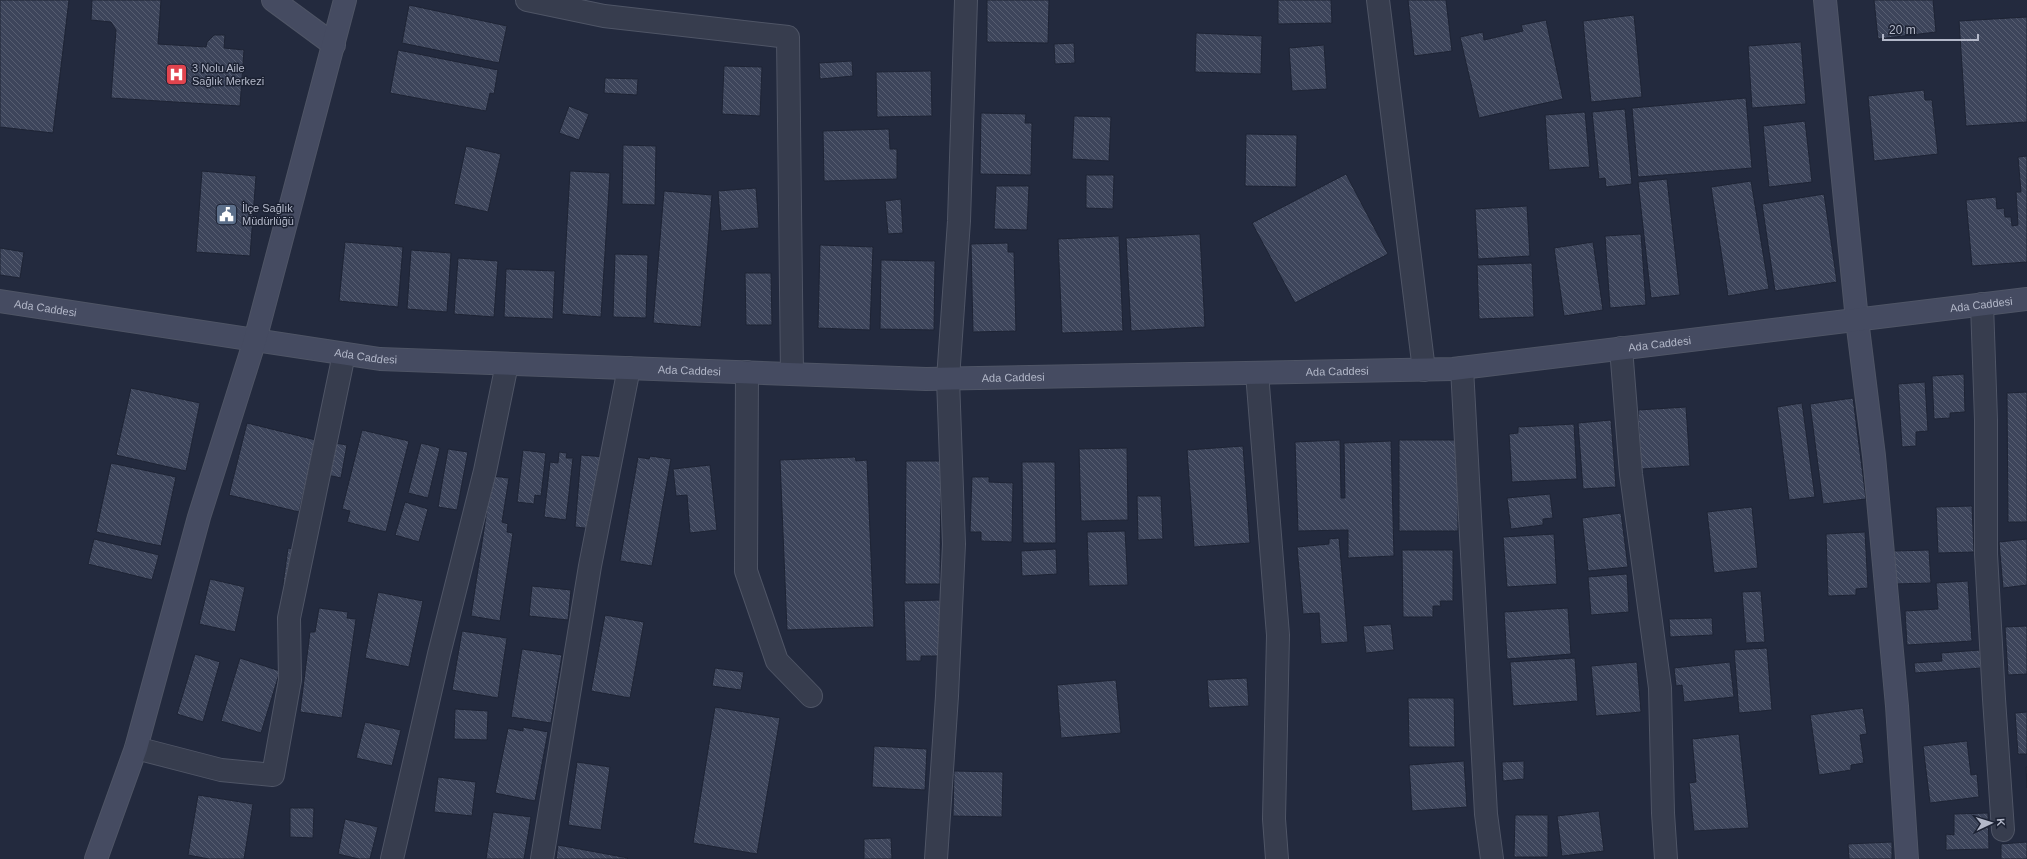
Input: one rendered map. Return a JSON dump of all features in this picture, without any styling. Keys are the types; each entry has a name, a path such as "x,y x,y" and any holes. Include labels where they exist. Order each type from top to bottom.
{"main road":[{"path":"273,0 334,45"},
{"path":"96,859 136,748 199,517 255,340 346,0"},
{"path":"1825,0 1857,320 1874,456 1897,706 1907,859"},
{"name":"Ada Caddesi","path":"0,301 380,359 792,374 948,378 1424,370 1462,368 2027,299"}],"street":[{"path":"526,0 604,16 788,37 792,374"},
{"path":"936,859 948,696 954,544 948,378 959,221 966,0"},
{"path":"1378,0 1424,370"},
{"path":"1982,304 1986,420 1986,554 2003,830"},
{"path":"1620,348 1631,474 1660,688 1663,813 1666,859"},
{"path":"136,748 221,770 273,775 290,680 289,618 344,354"},
{"path":"392,859 439,654 486,472 507,364"},
{"path":"542,859 590,566 629,368"},
{"path":"1462,368 1486,814 1492,859"},
{"path":"746,372 746,571 777,661 811,696"},
{"path":"1257,373 1278,635 1274,819 1277,859"}],"building":[{"path":"0,0 69,0 53,133 0,127"},
{"name":"3 Nolu Aile Sağlık Merkezi","path":"92,0 161,0 158,44 206,47 207,42 214,35 225,35 224,48 244,50 240,106 111,98 116,30 111,22 91,20"},
{"path":"987,0 1049,0 1048,43 987,42"},
{"path":"1278,0 1331,0 1332,23 1278,24"},
{"path":"1408,0 1446,0 1452,51 1414,56"},
{"path":"1874,0 1933,0 1936,32 1878,39"},
{"path":"409,5 507,26 499,63 402,43"},
{"path":"1634,15 1642,97 1591,102 1583,21"},
{"path":"2027,17 2027,122 1966,126 1959,21"},
{"path":"1546,20 1563,99 1479,118 1460,37 1483,32 1484,40 1523,31 1521,25"},
{"path":"1196,33 1262,36 1261,74 1195,72"},
{"path":"1801,42 1806,104 1752,108 1748,46"},
{"path":"1074,43 1075,63 1055,64 1054,44"},
{"path":"1324,45 1327,89 1292,91 1289,48"},
{"path":"398,50 498,70 494,94 490,93 486,111 390,93"},
{"path":"852,61 853,76 820,79 819,63"},
{"path":"724,66 762,67 760,116 722,114"},
{"path":"931,71 932,116 877,117 876,72"},
{"path":"605,78 638,79 637,95 604,93"},
{"path":"1924,90 1925,100 1932,100 1938,154 1874,161 1868,96"},
{"path":"1746,98 1752,168 1638,177 1632,108"},
{"path":"569,106 589,114 579,140 559,133"},
{"path":"1625,109 1632,184 1606,187 1605,178 1599,179 1592,112"},
{"path":"1585,112 1590,167 1549,170 1545,115"},
{"path":"981,113 1026,114 1025,123 1032,123 1031,175 980,174"},
{"path":"1074,116 1111,117 1109,161 1072,159"},
{"path":"1805,121 1812,182 1769,187 1763,126"},
{"path":"889,129 890,149 897,149 897,179 824,181 823,131"},
{"path":"1246,134 1297,135 1296,187 1245,186"},
{"path":"623,145 656,146 655,205 622,204"},
{"path":"466,146 501,154 488,212 454,204"},
{"path":"2027,156 2027,262 1972,266 1966,200 1996,197 1997,209 2004,208 2005,217 2011,217 2012,226 2018,225 2016,192 2021,192 2018,157"},
{"name":"İlçe Sağlık Müdürlüğü","path":"202,171 256,176 250,256 196,252"},
{"path":"570,171 610,173 601,317 562,314"},
{"path":"1346,174 1388,254 1295,303 1252,223"},
{"path":"1086,175 1114,175 1113,209 1086,208"},
{"path":"1667,179 1680,295 1651,298 1638,182"},
{"path":"1751,181 1769,289 1728,296 1711,187"},
{"path":"996,186 1029,186 1027,230 994,229"},
{"path":"756,188 759,228 721,231 718,191"},
{"path":"664,191 712,195 701,327 653,323"},
{"path":"1824,194 1837,282 1775,291 1762,204"},
{"path":"901,199 903,233 888,234 885,201"},
{"path":"1527,206 1530,256 1478,259 1475,209"},
{"path":"1200,234 1205,327 1131,331 1126,238"},
{"path":"1641,234 1646,305 1610,308 1605,236"},
{"path":"1119,236 1123,331 1062,333 1058,239"},
{"path":"345,242 403,247 398,307 339,301"},
{"path":"1593,242 1603,310 1564,316 1554,248"},
{"path":"1008,243 1008,252 1014,252 1016,331 973,332 971,244"},
{"path":"820,245 873,247 870,330 818,328"},
{"path":"0,248 24,252 20,278 0,275"},
{"path":"411,250 451,253 447,312 407,309"},
{"path":"615,254 648,255 646,318 613,317"},
{"path":"458,258 498,261 494,317 454,314"},
{"path":"881,260 935,261 934,330 880,329"},
{"path":"1532,263 1534,317 1479,319 1477,265"},
{"path":"506,269 555,271 553,319 504,317"},
{"path":"745,273 771,273 772,325 746,325"},
{"path":"1964,374 1965,412 1950,413 1950,418 1934,419 1932,376"},
{"path":"1925,382 1928,431 1916,432 1916,446 1902,447 1898,384"},
{"path":"131,388 200,403 186,471 116,455"},
{"path":"2027,392 2027,522 2008,522 2007,393"},
{"path":"1853,398 1866,499 1823,504 1810,404"},
{"path":"1802,403 1815,497 1789,500 1777,407"},
{"path":"1686,407 1690,466 1641,469 1638,410"},
{"path":"1611,420 1616,487 1583,489 1578,423"},
{"path":"247,423 316,440 299,512 229,495"},
{"path":"1574,424 1577,479 1512,482 1509,434 1518,433 1518,427"},
{"path":"362,430 409,441 386,532 347,522 350,511 342,509"},
{"path":"1340,440 1341,498 1345,498 1344,443 1391,441 1394,556 1348,558 1348,530 1298,531 1295,442"},
{"path":"1399,440 1458,440 1458,531 1399,531"},
{"path":"329,442 347,445 341,478 323,474"},
{"path":"421,443 440,448 428,498 408,493"},
{"path":"1243,446 1250,543 1194,547 1187,450"},
{"path":"1127,448 1128,520 1081,521 1079,449"},
{"path":"448,449 468,452 457,510 438,507"},
{"path":"523,450 546,453 541,496 535,495 534,504 517,502"},
{"path":"559,452 567,453 566,458 573,458 566,520 544,517 550,462 558,463"},
{"path":"581,455 605,457 594,529 575,527"},
{"path":"650,456 671,459 652,566 620,561 638,457 649,459"},
{"path":"855,457 856,461 867,460 874,627 787,630 780,460"},
{"path":"906,461 941,461 940,584 905,584"},
{"path":"1022,462 1055,462 1056,543 1023,543"},
{"path":"111,463 176,477 161,546 96,532"},
{"path":"710,465 717,530 690,533 687,495 676,496 673,469"},
{"path":"492,476 509,478 502,522 508,524 507,532 513,533 500,621 471,616"},
{"path":"972,477 989,477 989,482 1013,483 1012,542 981,541 981,532 970,532"},
{"path":"1550,494 1553,518 1543,519 1543,525 1511,529 1507,498"},
{"path":"1137,496 1161,496 1163,539 1138,540"},
{"path":"405,502 428,509 419,542 395,535"},
{"path":"1972,506 1974,552 1938,553 1936,507"},
{"path":"1752,507 1758,568 1714,573 1707,512"},
{"path":"1621,513 1628,567 1588,571 1582,518"},
{"path":"1125,531 1128,585 1089,586 1087,532"},
{"path":"1865,532 1868,588 1856,589 1856,595 1828,596 1826,534"},
{"path":"1554,534 1557,584 1507,587 1503,537"},
{"path":"1339,538 1348,642 1321,644 1319,613 1303,614 1297,547 1329,544 1329,539"},
{"path":"94,539 159,555 152,580 88,564"},
{"path":"2027,539 2027,585 2003,588 1999,542"},
{"path":"288,548 298,550 293,586 283,584"},
{"path":"1056,549 1057,574 1022,576 1021,551"},
{"path":"1402,550 1453,550 1453,601 1440,601 1441,606 1433,606 1433,617 1403,617"},
{"path":"1929,550 1931,583 1895,584 1894,551"},
{"path":"1627,574 1629,612 1591,615 1588,577"},
{"path":"210,579 245,587 235,632 199,624"},
{"path":"1968,581 1972,641 1907,645 1905,611 1938,609 1936,583"},
{"path":"532,586 571,590 568,620 529,616"},
{"path":"1761,591 1765,642 1746,643 1742,592"},
{"path":"378,592 423,601 409,667 365,658"},
{"path":"940,600 941,656 921,656 921,661 906,661 904,601"},
{"path":"319,608 348,612 347,618 356,619 342,718 300,712 310,632 315,632"},
{"path":"1568,608 1571,654 1507,659 1504,612"},
{"path":"605,615 644,622 630,698 591,691"},
{"path":"1712,618 1713,635 1670,637 1669,619"},
{"path":"1391,624 1394,650 1366,653 1363,626"},
{"path":"2027,626 2027,674 2008,675 2005,627"},
{"path":"462,631 507,638 498,698 452,690"},
{"path":"1767,648 1772,710 1739,713 1734,650"},
{"path":"522,649 562,655 551,723 511,717"},
{"path":"1980,650 1981,668 1915,673 1914,663 1942,661 1941,653"},
{"path":"195,654 220,662 203,722 177,714"},
{"path":"240,658 280,671 261,733 221,721"},
{"path":"1575,658 1578,701 1513,706 1510,662"},
{"path":"1637,662 1641,712 1596,716 1591,666"},
{"path":"1730,662 1734,697 1684,702 1682,685 1676,686 1674,668"},
{"path":"715,668 744,672 741,690 712,686"},
{"path":"1247,678 1249,706 1209,708 1207,680"},
{"path":"1116,680 1121,733 1061,738 1057,685"},
{"path":"1408,698 1454,698 1455,747 1409,747"},
{"path":"715,707 780,718 757,854 693,843"},
{"path":"1863,708 1867,734 1860,735 1864,763 1851,765 1851,770 1819,775 1810,715"},
{"path":"455,709 488,711 487,740 454,739"},
{"path":"2027,712 2027,754 2018,754 2015,713"},
{"path":"365,722 401,730 392,766 356,758"},
{"path":"523,727 548,732 535,801 495,793 508,728 523,731"},
{"path":"1739,734 1749,828 1694,831 1689,783 1696,782 1692,739"},
{"path":"1967,741 1971,775 1977,774 1979,797 1930,803 1923,746"},
{"path":"874,746 927,749 925,790 872,787"},
{"path":"1464,761 1467,807 1412,811 1409,765"},
{"path":"1524,761 1524,779 1503,781 1502,762"},
{"path":"577,762 610,767 601,830 568,825"},
{"path":"2026,767 2027,767 2027,788"},
{"path":"954,771 1003,772 1002,817 953,816"},
{"path":"438,777 476,782 472,816 434,812"},
{"path":"198,795 253,804 244,859 209,859 188,855"},
{"path":"290,808 314,808 313,838 290,837"},
{"path":"1599,811 1604,851 1562,856 1557,816"},
{"path":"493,812 531,817 524,859 486,859"},
{"path":"1988,813 1989,849 1946,850 1946,834 1954,835 1954,814"},
{"path":"1515,815 1548,815 1548,857 1514,857"},
{"path":"345,819 378,827 370,859 359,859 338,854"},
{"path":"891,838 892,859 864,859 864,839"},
{"path":"1892,842 1892,859 1849,859 1848,844"},
{"path":"2027,842 2027,859 2001,859 2001,844"},
{"path":"558,845 628,858 556,859"}],"place":[{"name":"3 Nolu Aile Sağlık Merkezi","path":"177,74"},
{"name":"İlçe Sağlık Müdürlüğü","path":"226,214"}]}
